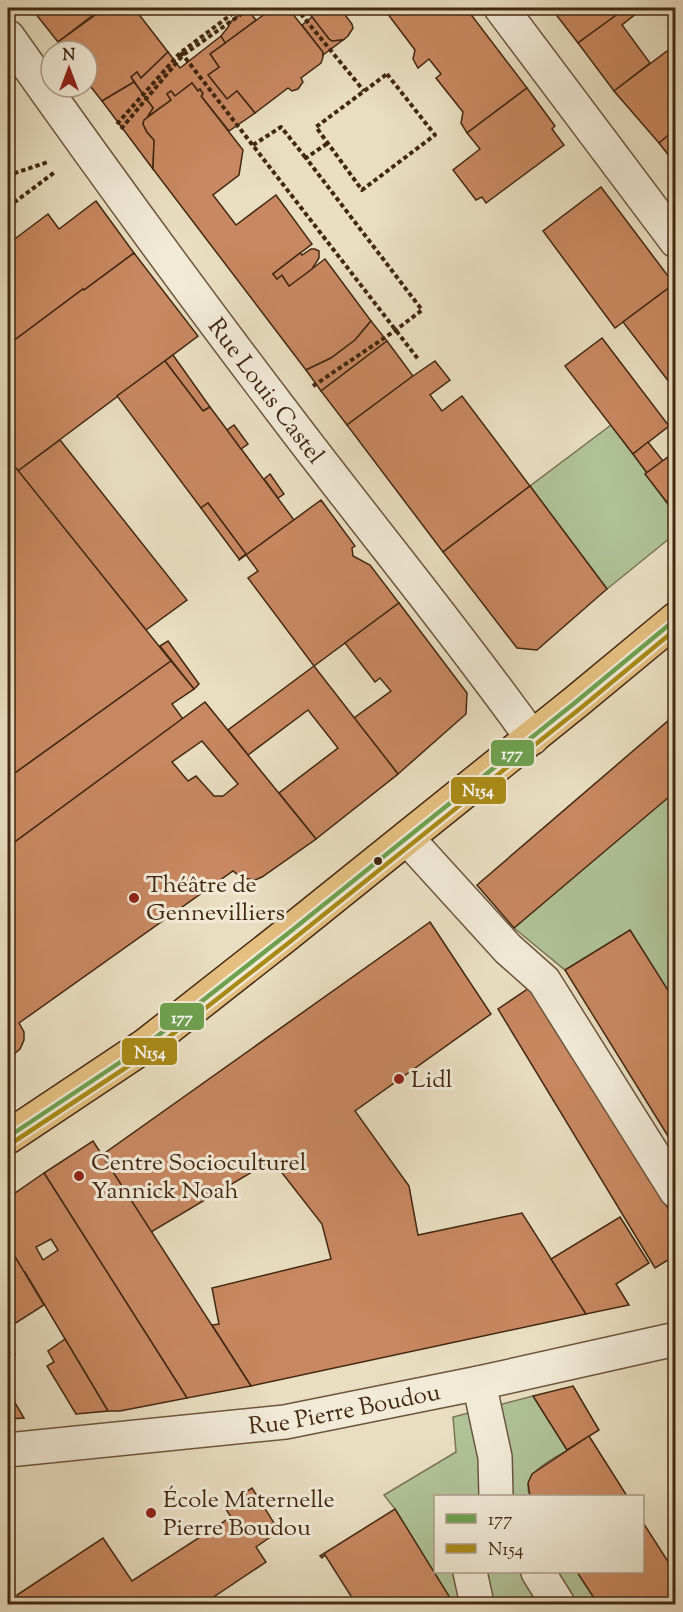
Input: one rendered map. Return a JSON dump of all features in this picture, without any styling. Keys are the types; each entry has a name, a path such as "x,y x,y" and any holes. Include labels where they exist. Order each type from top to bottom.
{"main road":[{"path":"8,1137 146,1045 532,738 675,619"}],"street":[{"path":"501,8 675,241"},
{"name":"Rue Louis Castel","path":"8,37 86,147 281,410 497,689 532,738"},
{"path":"407,838 508,949 544,981 675,1191"},
{"name":"Rue Pierre Boudou","path":"8,1450 285,1422 479,1383 675,1339"},
{"path":"479,1383 495,1458 496,1495"},
{"path":"470,1573 477,1605"},
{"path":"539,1573 558,1605"}],"path":[{"path":"8,207 116,125 182,54 240,8"},
{"path":"8,173 9,175 19,172 86,147 109,143 182,54 250,8"},
{"path":"296,8 364,91"},
{"path":"182,54 418,358"},
{"path":"387,74 435,135 362,190 316,127 364,91 387,74"},
{"path":"253,145 281,127 422,310 281,410"},
{"path":"306,158 328,143"}],"green space":[{"path":"611,425 675,514 675,534 607,589 530,486"},
{"path":"675,791 675,1003 630,930 565,970 514,928"},
{"path":"533,1396 567,1450 533,1474 529,1481 530,1495 434,1495 434,1573 578,1573 598,1604 446,1604 451,1601 395,1509 384,1495 456,1452 453,1417"}],"building":[{"path":"31,8 102,8 62,39 56,39"},
{"path":"105,8 134,8 168,52 141,78 137,72 131,77 134,82 102,101 99,97 99,39 62,39"},
{"path":"273,8 288,8 323,52 323,57 321,63 301,78 303,82 298,89 292,91 288,88 255,113 237,91 227,99 208,75 219,67 210,54"},
{"path":"305,8 340,8 353,28 343,40 332,41"},
{"path":"373,8 466,8 527,88 467,133 461,123 463,112 436,78 441,74 429,59 418,68 413,59 415,50 384,9 378,13"},
{"path":"551,8 626,8 578,43"},
{"path":"626,8 635,8 638,12 622,25 650,63 614,91 578,43"},
{"path":"247,9 256,20 225,43 221,36 229,26 228,24"},
{"path":"312,17 329,39 343,40 323,55 302,25"},
{"path":"221,36 225,43 210,54 219,67 208,75 227,99 237,91 255,113 229,131 201,96 203,94 200,89 198,91 192,83 175,96 171,91 167,94 171,100 147,117 153,108 131,77 137,72 141,78 168,52 180,68"},
{"path":"667,51 676,61 676,129 659,143 614,91"},
{"path":"134,82 153,108 143,124 154,140 153,169 102,101"},
{"path":"192,83 198,91 200,89 203,94 201,96 243,150 239,175 213,195 236,225 276,195 312,244 273,274 277,279 282,275 289,286 325,259 371,321 355,340 331,358 306,370 153,169 154,140 143,124 144,120 171,100 167,94 171,91 175,96"},
{"path":"527,88 555,126 552,129 564,145 486,203 482,197 476,200 453,170 480,149 467,133"},
{"path":"676,129 676,161 674,162 659,143"},
{"path":"601,187 674,284 615,328 543,231"},
{"path":"96,201 134,253 8,345 8,244 48,214 59,229"},
{"path":"311,249 319,251 319,258 312,269 289,286 282,275 277,279 273,274 300,253 302,255"},
{"path":"134,253 198,336 18,471 8,458 8,345"},
{"path":"674,284 676,286 676,391 623,322"},
{"path":"371,321 387,341 321,391 306,370 331,358 355,340"},
{"path":"602,338 669,426 633,454 565,366"},
{"path":"387,341 413,376 347,425 321,391"},
{"path":"173,355 210,407 203,411 165,361"},
{"path":"165,361 203,411 210,407 294,520 239,560 246,554 208,503 201,508 117,396"},
{"path":"435,361 450,380 430,395 442,411 462,396 530,486 443,552 347,425"},
{"path":"234,425 248,444 241,449 227,430"},
{"path":"60,440 187,600 146,630 18,471"},
{"path":"648,442 663,461 647,473 633,454"},
{"path":"676,451 676,514 645,474"},
{"path":"8,458 171,661 8,778"},
{"path":"270,474 284,494 278,498 264,479"},
{"path":"530,486 607,589 537,650 517,648 443,552"},
{"path":"321,500 355,546 352,548 353,556 370,565 399,603 314,666 248,578 258,571 246,555"},
{"path":"208,503 246,554 239,559 201,508"},
{"path":"399,603 467,693 466,714 398,774 354,718 391,691 380,678 375,682 345,643"},
{"path":"168,641 199,684 194,689 160,646"},
{"path":"171,661 194,689 172,704 183,719 8,847 8,778"},
{"path":"314,666 398,774 316,839 279,793 338,748 308,710 248,755 228,730"},
{"path":"205,702 316,839 255,880 242,878 233,871 19,1023 24,1032 24,1040 20,1049 8,1059 8,847","holes":["202,741 238,784 223,796 214,796 196,776 188,781 172,762"]},
{"path":"676,714 676,791 514,928 477,885"},
{"path":"430,922 491,1014 355,1111 409,1186 418,1235 522,1213 586,1314 251,1386 212,1325 219,1324 212,1288 331,1259 322,1224 272,1160 151,1232 102,1155"},
{"path":"630,930 676,1003 676,1149 565,970"},
{"path":"532,986 676,1221 676,1255 655,1268 498,1009"},
{"path":"93,1141 251,1386 187,1398 44,1173"},
{"path":"44,1173 187,1398 120,1411 108,1411 8,1245 8,1198","holes":["51,1239 58,1250 43,1260 36,1247"]},
{"path":"620,1217 649,1263 616,1284 629,1305 586,1314 551,1259"},
{"path":"8,1245 44,1305 8,1328"},
{"path":"65,1339 108,1411 76,1414 47,1366 54,1362 48,1351"},
{"path":"8,1342 15,1354 8,1358"},
{"path":"573,1386 599,1430 567,1450 533,1396"},
{"path":"8,1391 24,1418 8,1419"},
{"path":"589,1436 626,1495 530,1495 528,1483 532,1474"},
{"path":"252,1488 279,1531 256,1547 266,1562 203,1604 29,1604 26,1601 23,1604 17,1595 103,1538 132,1581 231,1517 224,1506"},
{"path":"395,1509 452,1601 446,1604 356,1604 325,1555 322,1558 320,1556"},
{"path":"644,1524 676,1574 676,1604 598,1604 578,1573 644,1573"}],"transit line":[{"name":"177","path":"8,1137 146,1045 286,935 676,619"},
{"name":"N154","path":"12,1143 151,1051 291,941 676,629"}],"place":[{"name":"Théâtre de Gennevilliers","path":"134,898"},
{"name":"Lidl","path":"399,1079"},
{"name":"Centre Socioculturel Yannick Noah","path":"79,1176"},
{"name":"École Maternelle Pierre Boudou","path":"151,1513"}]}
